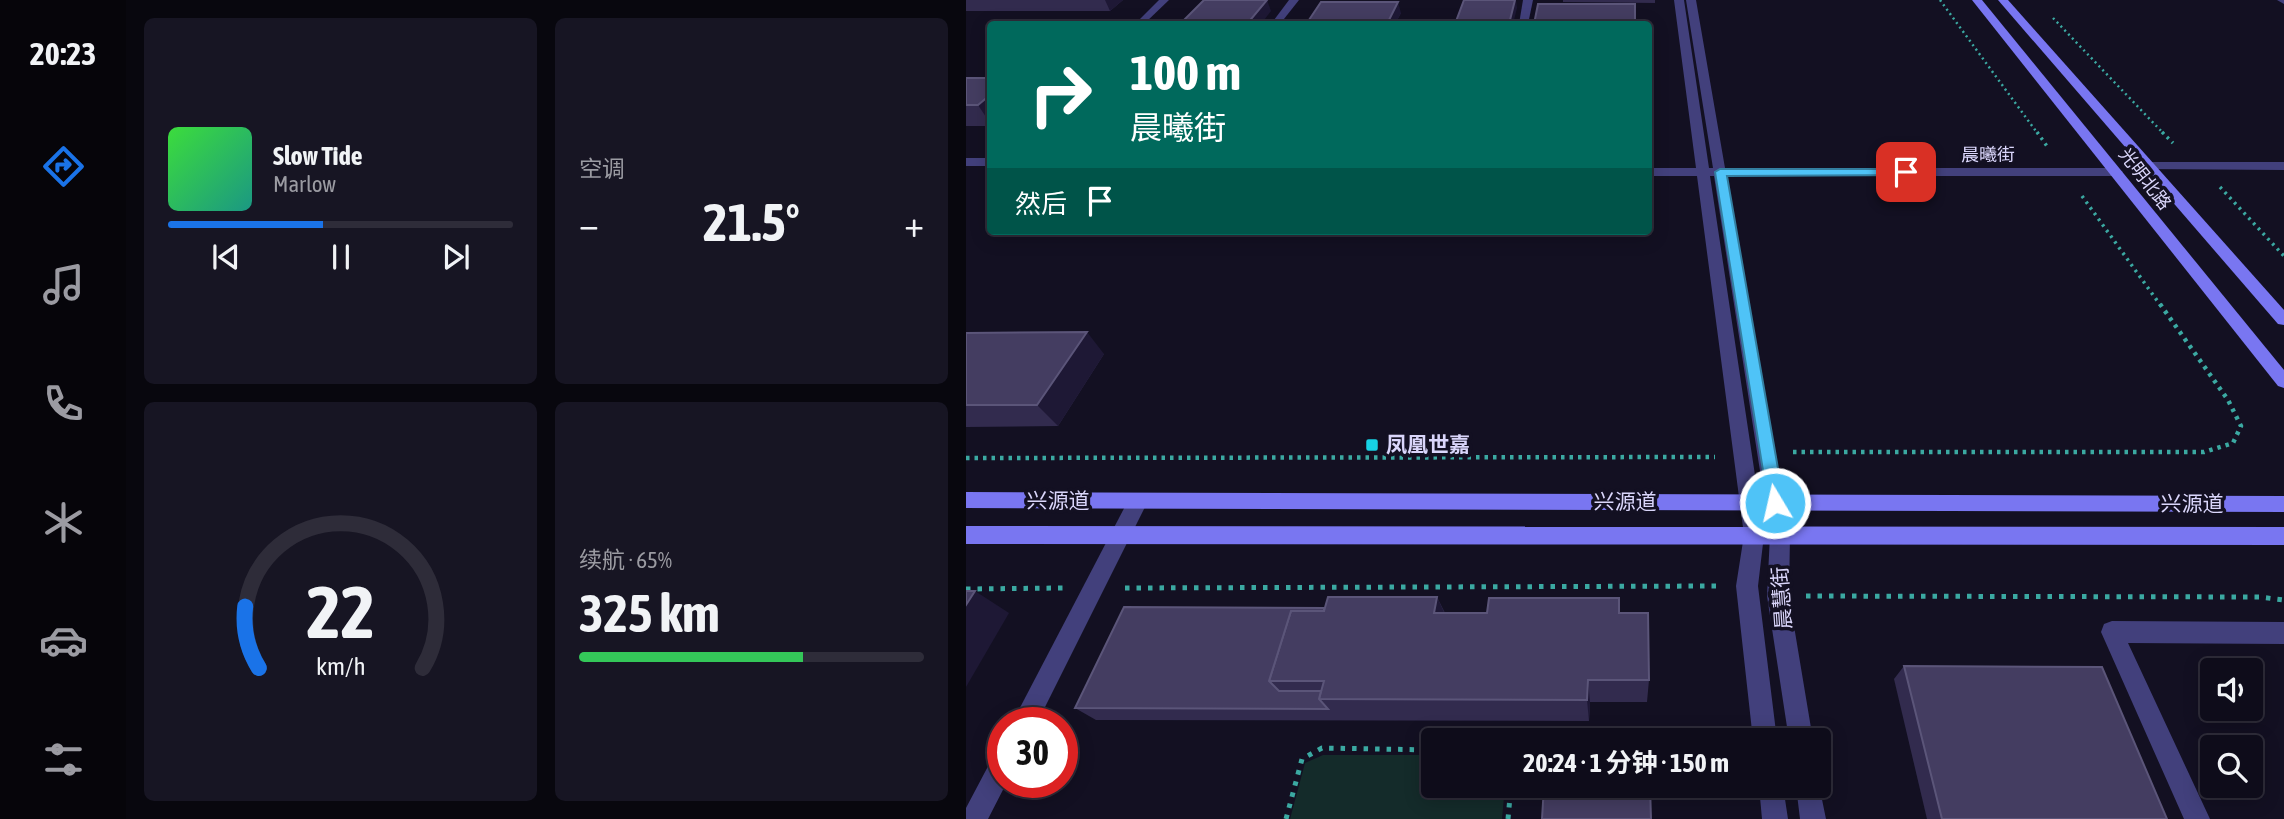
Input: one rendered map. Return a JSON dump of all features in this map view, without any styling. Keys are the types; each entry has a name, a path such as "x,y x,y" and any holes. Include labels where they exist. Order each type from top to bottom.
{"main road":[{"name":"光明北路","path":"1977,0 2284,382"},
{"name":"光明北路","path":"2003,0 2284,320"},
{"name":"兴源道","path":"966,500 2284,504"},
{"name":"兴源道","path":"966,535 2284,536"}],"street":[{"path":"1142,21 1164,0"},
{"path":"1277,21 1294,0"},
{"path":"1524,21 1528,0"},
{"name":"晨慧街","path":"1679,0 1754,535 1747,586 1764,728"},
{"name":"晨慧街","path":"1691,0 1780,535 1778,596 1799,728"},
{"path":"966,162 987,168"},
{"name":"晨曦街","path":"1652,163 1702,167 2114,168"},
{"path":"2153,171 2194,166 2284,166"},
{"name":"晨曦街","path":"1652,172 1702,167"},
{"path":"966,172 987,169"},
{"path":"2153,171 2209,176 2284,176"},
{"path":"1032,707 1138,501"},
{"path":"2197,819 2112,632 2284,633"},
{"path":"974,819 987,794"},
{"path":"1772,798 1775,819"},
{"path":"1810,798 1813,819"}],"path":[{"path":"2046,10 2194,166"},
{"path":"2209,176 2284,256"},
{"path":"966,589 1747,586"},
{"path":"1778,596 2259,597 2284,600"},
{"path":"1286,819 1302,758 1322,748 1421,750"},
{"path":"1508,819 1510,798"}],"green space":[{"path":"1323,755 1421,755 1421,798 1504,798 1502,819 1290,819 1305,763"}],"building":[{"path":"1204,0 1267,0 1250,21 1183,21"},
{"path":"1464,0 1515,0 1510,21 1456,21"},
{"path":"1321,2 1398,2 1388,21 1308,21"},
{"path":"1538,4 1635,4 1635,21 1535,21"},
{"path":"966,78 987,78 987,98 978,105 966,105"},
{"path":"1087,332 1037,405 966,405 966,333"},
{"path":"966,591 975,591 966,605"},
{"path":"1328,597 1437,597 1434,613 1487,613 1489,598 1619,598 1619,613 1648,613 1649,680 1588,680 1587,700 1319,699 1324,681 1269,681 1291,611 1324,611"},
{"path":"1124,607 1324,608 1324,611 1291,611 1269,681 1279,691 1321,691 1319,699 1328,709 1075,707"},
{"path":"1904,666 2102,667 2167,819 1942,819"},
{"path":"1543,798 1650,798 1651,819 1542,819"}],"place":[{"name":"凤凰世嘉","path":"1372,445"}],"route":[{"path":"1775,503 1720,172 1906,172"}]}
